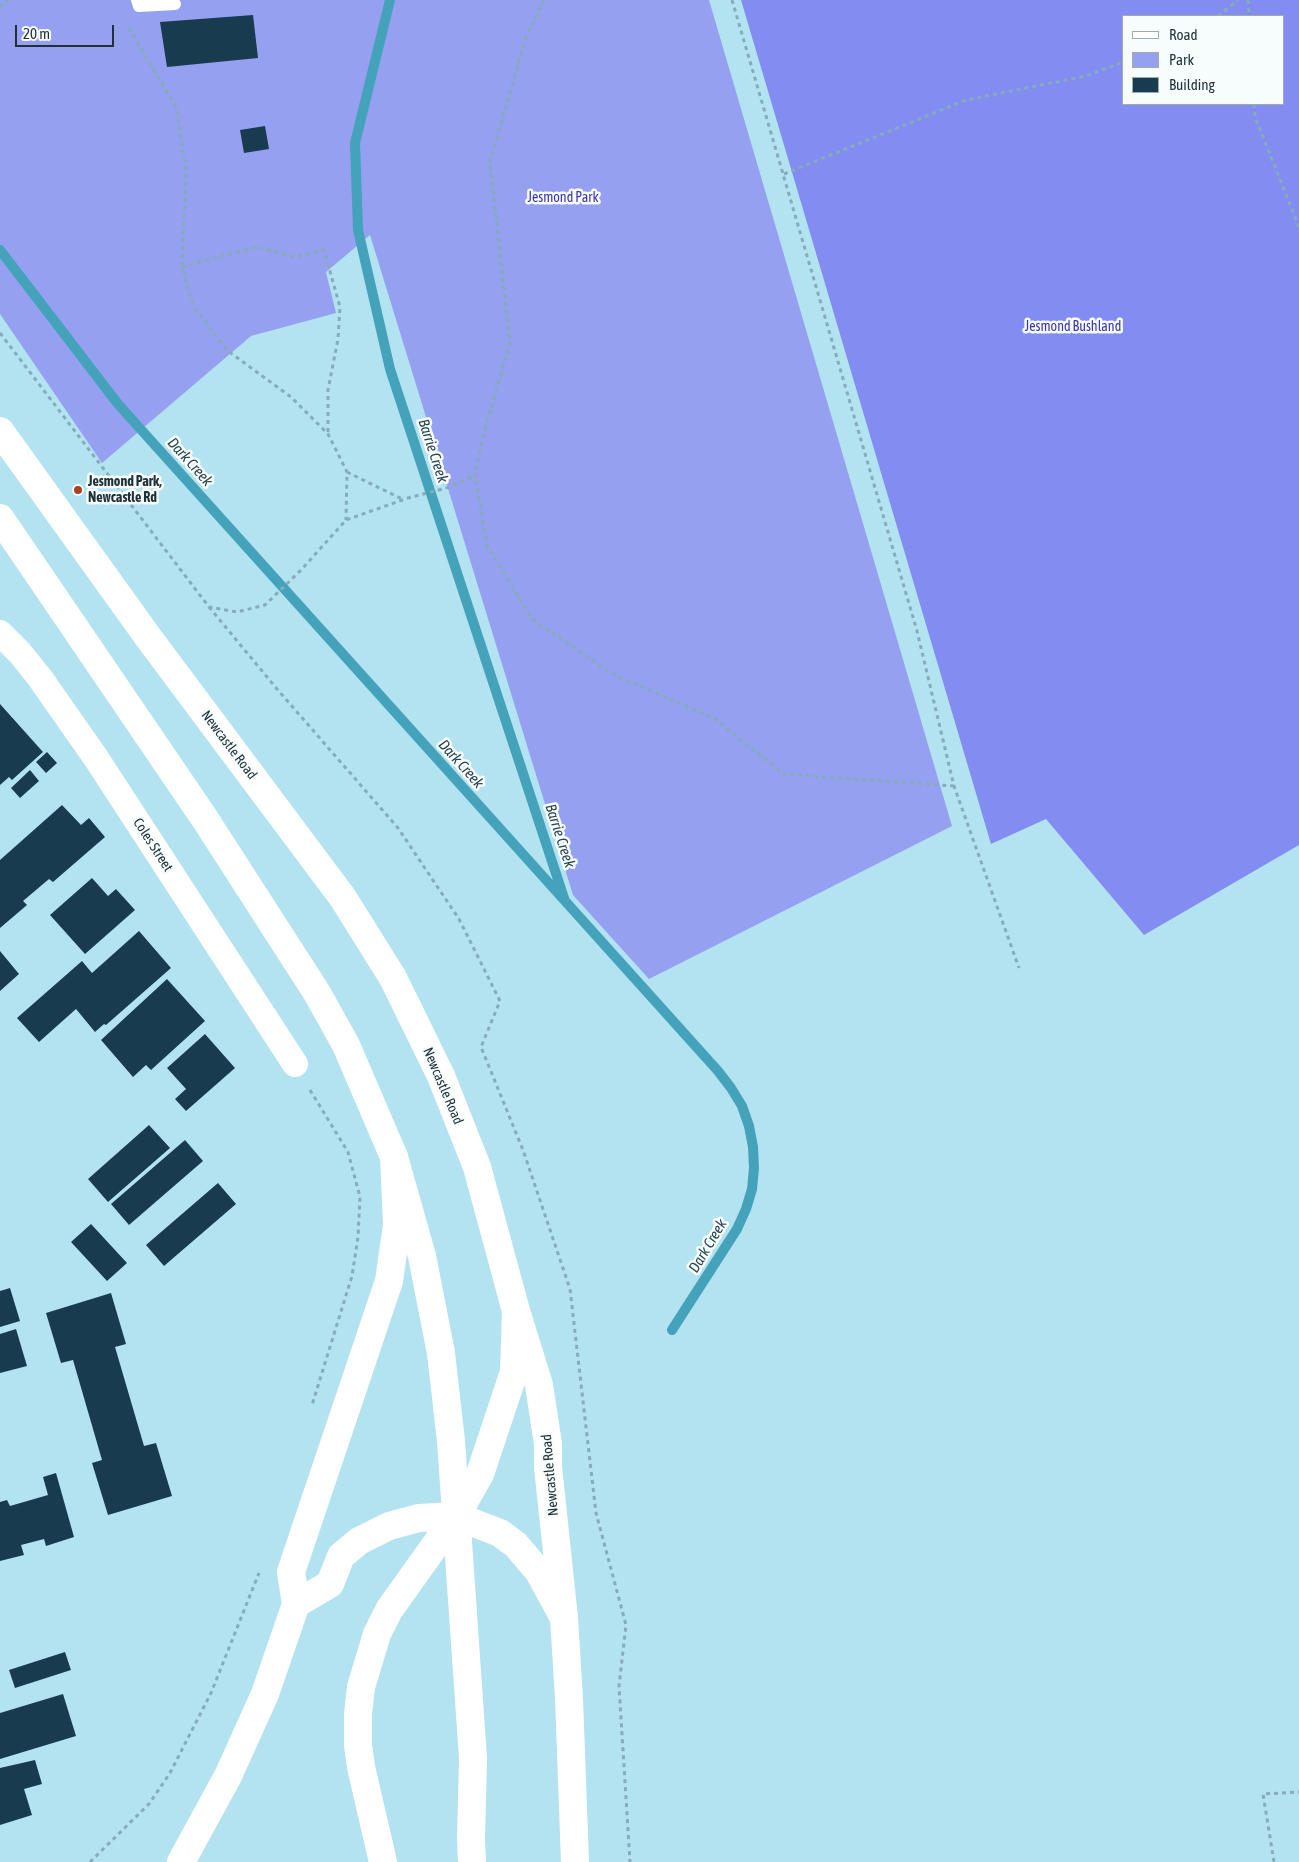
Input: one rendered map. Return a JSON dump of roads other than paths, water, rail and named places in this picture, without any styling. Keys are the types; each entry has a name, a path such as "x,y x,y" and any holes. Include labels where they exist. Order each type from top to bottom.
{"highway":[{"name":"Newcastle Road","path":"0,431 148,637 343,898 393,978 441,1076 477,1168 516,1311 539,1385 548,1444 548,1467 564,1618 575,1862"},
{"path":"0,518 205,819 317,993 346,1044 394,1156 422,1256 441,1354 451,1442 473,1758 472,1862"},
{"path":"182,1862 228,1776 261,1702 296,1604 292,1572 389,1281 397,1225 394,1156"},
{"path":"383,1862 358,1745 358,1714 361,1687 376,1634 389,1610 456,1516 480,1474 514,1372 516,1311"},
{"path":"296,1604 330,1584 341,1556 359,1541 389,1526 419,1518 456,1516 500,1533 516,1545 539,1572 564,1618"}],"street":[{"name":"Coles Street","path":"0,633 20,653 35,672 96,758 295,1064"}],"lane":[{"path":"137,0 139,6 174,4"}],"waterway":[{"name":"Barrie Creek","path":"390,0 355,143 358,230 390,369 564,898"},
{"name":"Dark Creek","path":"0,250 118,404 718,1071 731,1088 742,1106 749,1126 753,1147 752,1189 737,1229 672,1330"}],"place":[{"name":"Jesmond Park, Newcastle Rd","path":"78,490"}],"park label":[{"name":"Jesmond Park","path":"563,198"},
{"name":"Jesmond Bushland","path":"1073,327"}]}
